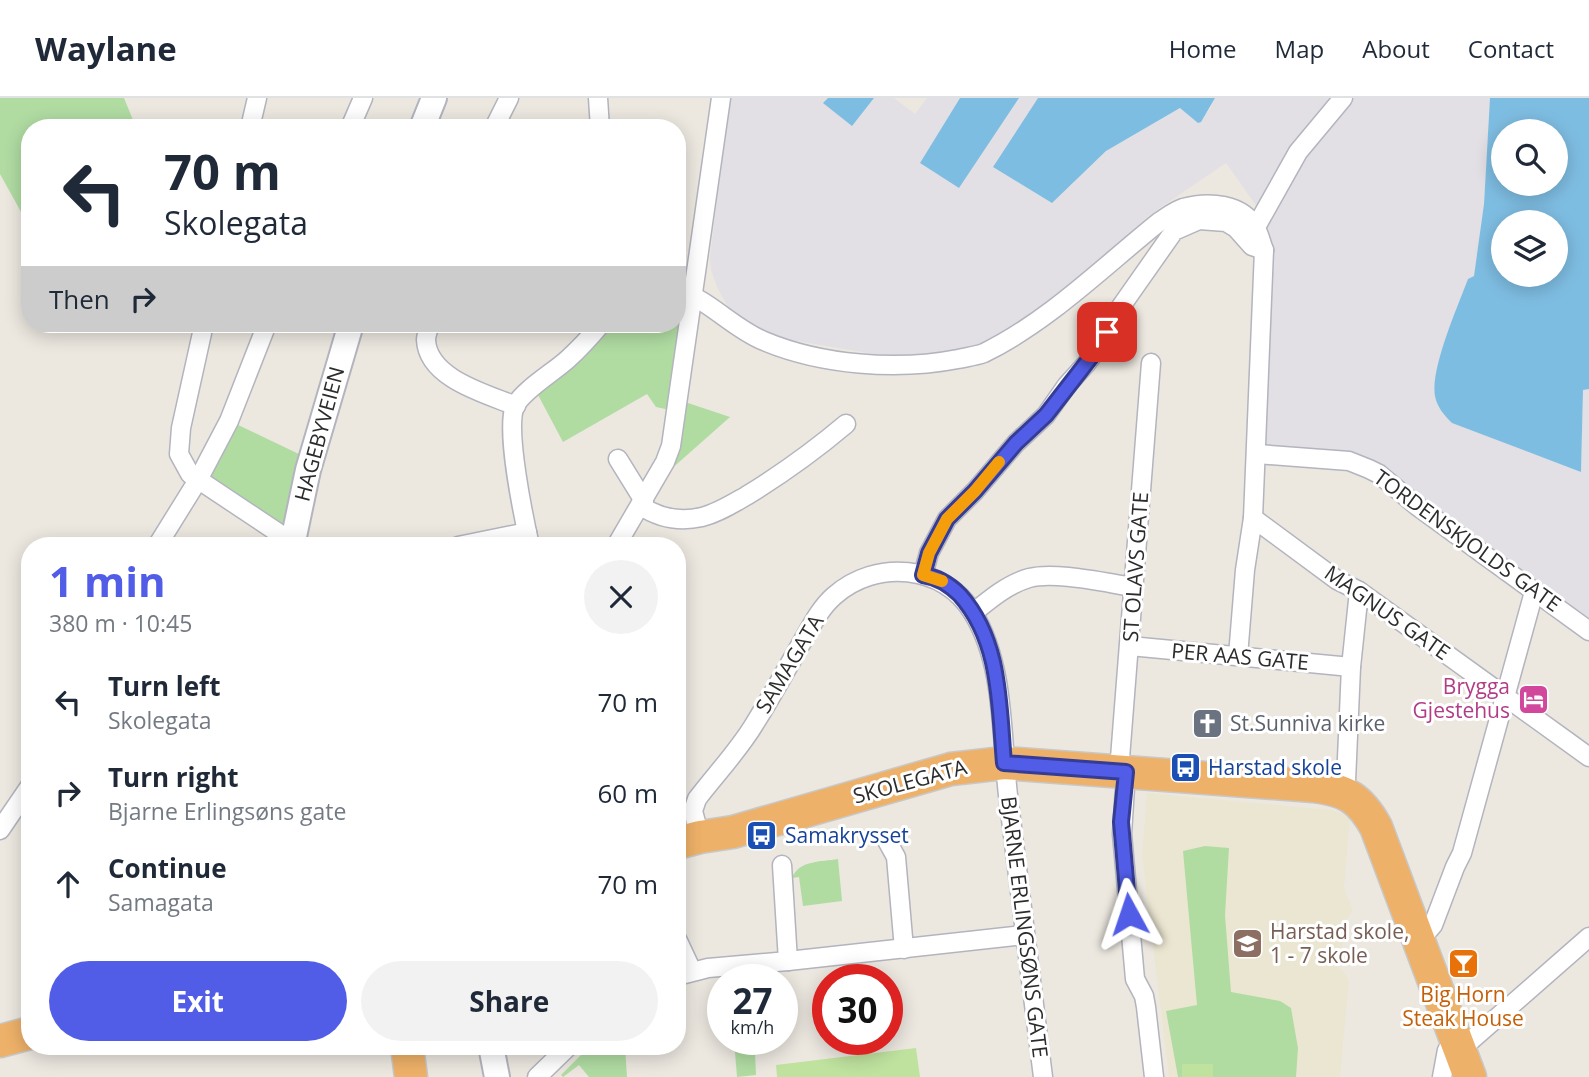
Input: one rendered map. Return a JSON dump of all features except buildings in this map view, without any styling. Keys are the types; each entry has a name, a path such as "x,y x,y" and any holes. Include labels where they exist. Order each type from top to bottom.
{"highway":[{"name":"SKOLEGATA","path":"733,832 951,769 1004,763 1321,787 1342,791"},
{"path":"1342,791 1371,817 1463,1057"},
{"name":"SAMAGATA","path":"688,840 733,832"},
{"path":"686,855 733,832"},
{"path":"0,1041 21,1035"},
{"path":"408,1055 411,1077"}],"main road":[{"path":"426,119 434,98"},
{"name":"HAGEBYVEIEN","path":"296,537 308,470 348,333"},
{"path":"493,1055 497,1077"}],"street":[{"path":"252,119 257,98"},
{"path":"354,119 363,98"},
{"path":"498,119 509,98"},
{"path":"598,98 599,119"},
{"path":"721,98 686,292 726,321 763,341 795,351 848,363 892,365 936,363 981,354 1022,332 1159,222 1180,209 1203,204 1228,206 1242,212 1256,227 1264,250 1256,421 1257,454 1238,656"},
{"path":"1256,227 1298,152 1343,98"},
{"path":"923,575 929,553 947,519 1016,443 1046,415 1098,348 1115,316 1174,231 1199,220 1226,222 1236,228 1252,246 1264,250"},
{"path":"202,333 178,442 184,465 198,480 283,537"},
{"path":"163,537 198,480 229,421 263,333"},
{"path":"428,333 426,340 431,355 442,371 458,382 516,406"},
{"path":"528,537 516,465 512,420 516,406 593,333"},
{"path":"622,537 665,462 671,446 682,333"},
{"name":"ST OLAVS GATE","path":"1151,363 1130,646 1122,834 1134,967 1137,985 1144,996 1154,1077"},
{"path":"618,459 642,504 661,517 703,517 723,509 797,464 846,424"},
{"name":"TORDENSKJOLDS GATE","path":"1257,454 1349,461 1369,469 1589,631"},
{"name":"MAGNUS GATE","path":"1253,518 1589,757"},
{"name":"SAMAGATA","path":"688,840 696,799 753,727 816,618 832,597 860,580 877,575 923,575 941,580 955,591 974,613"},
{"path":"974,613 1003,590 1029,578 1048,576 1134,587"},
{"path":"1342,791 1346,781 1351,667 1359,591"},
{"path":"1417,937 1430,930 1433,925 1462,853 1534,592"},
{"name":"BJARNE ERLINGSØNS GATE","path":"974,613 993,659 1043,1077"},
{"name":"PER AAS GATE","path":"1130,646 1351,667"},
{"path":"0,830 21,799"},
{"path":"886,839 896,857 904,949"},
{"path":"782,864 788,961"},
{"path":"686,973 1024,935"},
{"path":"1442,1077 1447,1050 1463,1057 1589,937"},
{"path":"537,1077 560,1055"}],"shaded area":[{"path":"729,98 828,98 824,103 852,125 874,98 894,98 915,114 927,98 960,98 920,163 959,188 1019,98 1038,98 993,167 1052,203 1106,151 1181,108 1198,123 1215,98 1490,98 1484,204 1474,276 1468,280 1435,378 1438,406 1452,423 1581,471 1583,390 1589,389 1589,623 1377,474 1260,454 1265,218 1226,163 1151,214 1013,331 976,349 898,358 773,337 741,321 728,307 717,287 710,258"},
{"name":"Harstad skole, 1 - 7 skole","path":"1147,793 1332,810 1350,817 1344,888 1353,910 1346,920 1339,968 1349,981 1340,1077 1169,1077 1142,856"}],"green space":[{"path":"0,98 124,98 133,119 21,119 21,212 0,174"},
{"path":"600,333 680,333 670,410 656,407 647,394 563,442 537,393"},
{"path":"685,402 730,417 669,471 680,446"},
{"path":"234,423 303,456 290,522 282,529 210,479 209,474"},
{"path":"1205,846 1229,848 1225,915 1231,992 1280,1001 1291,1008 1298,1048 1296,1077 1178,1077 1166,1011 1197,1005 1183,851"},
{"path":"838,859 842,901 803,906 799,877 792,878 795,872 811,863"},
{"path":"916,1048 920,1077 777,1077 776,1065 858,1055 903,1055 903,1050"},
{"path":"581,1055 626,1055 627,1077 589,1077 579,1065 563,1077 561,1075"},
{"path":"735,1055 755,1055 756,1075 737,1077"},
{"path":"1182,1064 1213,1064 1213,1077 1182,1077"}],"water":[{"path":"828,98 874,98 852,126 823,103"},
{"path":"960,98 1019,98 959,188 920,163"},
{"path":"1038,98 1215,98 1201,122 1198,123 1180,108 1106,151 1052,203 993,167"},
{"path":"1490,98 1589,98 1589,389 1583,390 1581,472 1452,423 1441,411 1435,396 1437,370 1468,279 1474,276 1484,204"}],"slow traffic":[{"path":"942,581 923,575 938,534 947,519 963,505 999,462"}],"place":[{"name":"Brygga Gjestehus","path":"1533,699"},
{"name":"St.Sunniva kirke","path":"1207,724"},
{"name":"Harstad skole","path":"1185,768"},
{"name":"Samakrysset","path":"762,836"},
{"name":"Harstad skole, 1 - 7 skole","path":"1247,944"},
{"name":"Big Horn Steak House","path":"1463,963"}],"route":[{"path":"1107,332 1098,348 1046,415 996,464 963,505 947,519 929,553 923,575 941,580 955,591 969,606 987,639 996,679 1004,763 1126,772 1121,822 1129,914"}]}
